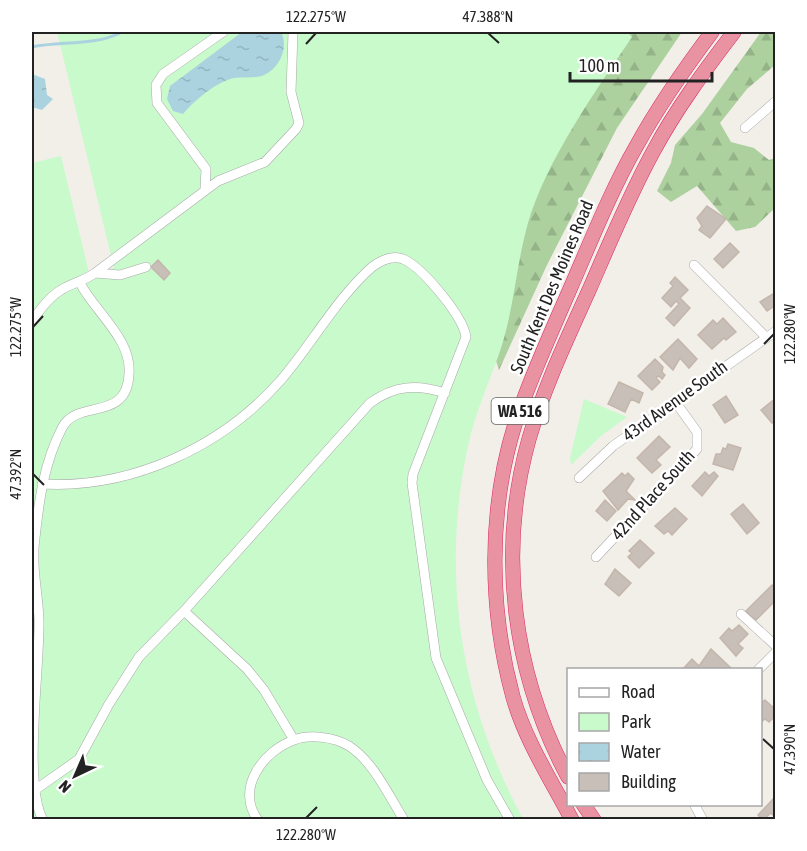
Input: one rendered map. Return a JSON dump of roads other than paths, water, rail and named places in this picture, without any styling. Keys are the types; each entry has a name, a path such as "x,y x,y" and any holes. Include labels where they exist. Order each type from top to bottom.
{"highway":[{"name":"South Kent Des Moines Road","path":"572,819 526,731 513,698 502,646 495,575 496,526 503,475 515,424 529,386 622,172 655,113 712,32"},
{"name":"South Kent Des Moines Road","path":"567,775 552,744 527,679 515,610 512,576 514,519 525,455 551,377 628,200 673,117 734,32"},
{"path":"584,806 594,819"}],"street":[{"path":"205,189 206,169 157,102 156,85 163,74 224,32"},
{"path":"32,321 57,293 80,283 95,273 218,180 265,162 298,126 291,92 293,32"},
{"path":"745,128 776,101"},
{"path":"42,484 90,481 136,472 180,457 218,435 274,387 358,281 372,267 386,260 398,258 410,263 447,300 465,330 466,337 413,474 412,483 434,646 449,692 487,780 510,819"},
{"path":"694,265 766,337"},
{"path":"95,273 120,275 146,267"},
{"path":"43,819 39,812 35,790 33,763 39,619 34,542 42,484 49,455 67,419 73,414 108,407 122,395 129,381 129,366 122,343 93,305 80,283"},
{"name":"43rd Avenue South","path":"579,478 613,446 674,400 776,331"},
{"path":"35,790 79,759 109,704 139,657 184,611 370,403 396,388 426,387 445,393"},
{"name":"42nd Place South","path":"596,557 697,449 698,432 674,400"},
{"path":"184,611 248,669 264,690 294,740"},
{"path":"741,614 776,646"},
{"path":"759,668 776,652"},
{"path":"258,819 249,800 254,774 269,756 294,740 316,737 332,739 356,752 404,819"},
{"path":"695,806 703,819"}],"water":[{"path":"242,32 281,32 284,44 282,56 275,67 264,75 227,80 202,95 183,114 173,111 167,99 170,86"},
{"path":"32,74 45,79 47,95 53,99 42,110 32,107"}],"waterway":[{"path":"32,47 90,41 122,32"}]}
